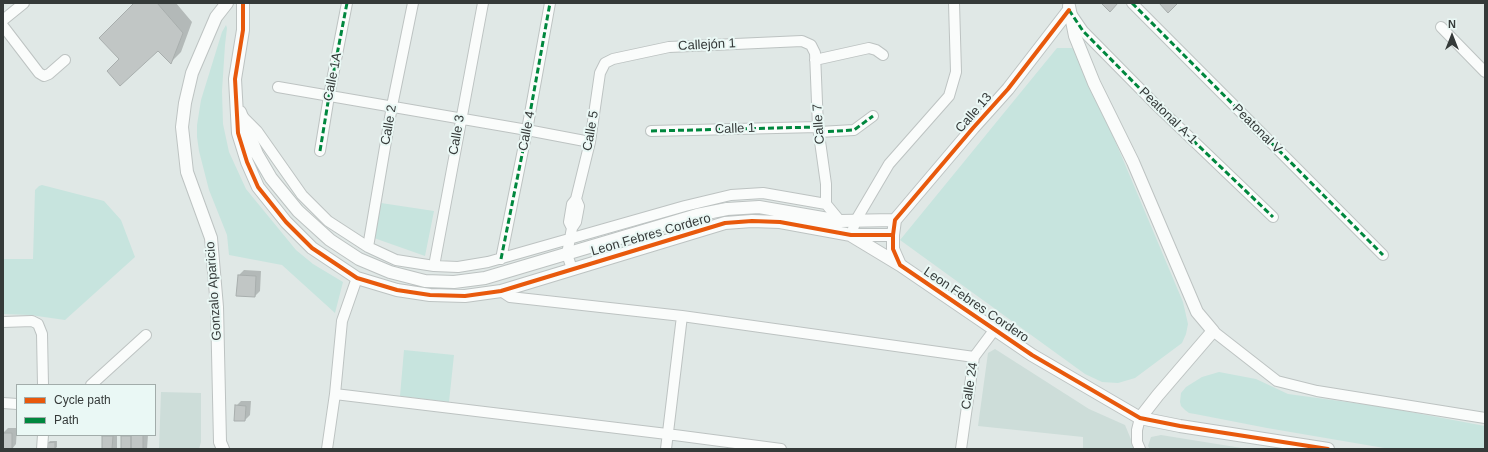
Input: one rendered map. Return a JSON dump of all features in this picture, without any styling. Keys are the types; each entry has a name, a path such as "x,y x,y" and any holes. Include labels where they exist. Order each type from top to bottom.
{"street":[{"path":"3,20 24,3"},
{"name":"Gonzalo Aparicio","path":"223,449 220,442 217,307 211,238 187,172 182,127 185,103 192,73 216,16 227,3"},
{"name":"Leon Febres Cordero","path":"243,3 243,30 236,80 239,110 238,133 248,166 258,188 291,227 312,248 357,278 397,290 430,295 465,296 501,291 725,224 752,221 780,222 851,236 893,235"},
{"name":"Calle 1A","path":"320,151 347,3"},
{"name":"Calle 2","path":"368,247 392,106 413,3"},
{"name":"Calle 3","path":"434,266 460,119 483,3"},
{"name":"Calle 4","path":"500,259 528,130 550,3"},
{"path":"851,236 856,220 889,164 949,96 956,72 954,3"},
{"name":"Peatonal V","path":"1132,3 1383,255"},
{"path":"1069,6 1075,36 1094,83 1133,162 1197,312 1213,331 1277,381 1317,391 1485,418"},
{"name":"Peatonal A-1","path":"1069,6 1083,31 1158,107 1273,217"},
{"name":"Calle 13","path":"893,235 896,220 1008,89 1069,6"},
{"path":"3,26 44,76 49,74 65,60"},
{"path":"1441,27 1485,72"},
{"name":"Callejón 1","path":"605,63 614,59 669,47 802,41 811,45"},
{"name":"Calle 7","path":"811,45 815,53 818,129 826,184 826,204"},
{"path":"815,60 869,48 883,54"},
{"name":"Calle 5","path":"567,254 572,228 569,222 572,204 576,199 590,142 600,73 605,63"},
{"path":"278,87 590,142"},
{"path":"239,110 257,131 302,195 328,222 368,247 396,260 434,266 458,266 488,262 570,240 685,206 731,195 763,193 826,204 840,221"},
{"name":"Leon Febres Cordero","path":"239,110 260,159 271,178 298,211 330,240 359,259 390,272 426,282 454,282 485,278 697,215 727,209 759,207 840,221 896,220"},
{"name":"Calle 1","path":"651,131 854,130 873,116"},
{"path":"248,166 252,160 260,159"},
{"path":"893,235 893,249 900,265"},
{"name":"Leon Febres Cordero","path":"851,236 900,265 1032,355 1140,418 1180,426 1328,449"},
{"path":"567,254 572,269"},
{"path":"327,449 335,394 342,321 357,278"},
{"path":"501,291 510,297 682,316 974,357"},
{"path":"666,449 682,316"},
{"path":"3,322 32,321 38,324 42,334 43,384"},
{"name":"Calle 24","path":"961,449 974,357 995,329"},
{"path":"1140,449 1137,442 1137,430 1140,418 1213,331"},
{"path":"92,384 146,335"},
{"path":"335,394 781,449"},
{"path":"3,403 16,404"},
{"path":"42,449 43,436"}],"shaded area":[{"path":"995,349 1089,409 1125,425 1135,449 1083,449 1083,437 978,426 988,353"},
{"path":"161,392 201,393 201,442 199,449 159,449"},
{"path":"1161,435 1248,449 1150,449 1148,446 1151,437"}],"green space":[{"path":"226,25 222,91 223,124 229,152 246,189 296,250 313,264 343,282 335,313 282,265 229,255 227,235 209,190 197,137 197,125 201,100 222,32"},
{"path":"1057,48 1076,48 1183,302 1188,324 1182,343 1135,378 1118,383 1102,382 1085,374 900,240"},
{"path":"42,185 104,201 121,220 135,257 65,320 30,315 3,314 3,259 33,259 35,190"},
{"path":"381,203 434,211 425,256 374,238"},
{"path":"404,350 454,355 449,402 400,396"},
{"path":"1219,372 1256,379 1288,394 1384,407 1485,426 1485,449 1390,449 1189,413 1181,406 1181,393 1186,387 1202,377"}],"building":[{"path":"134,3 157,3 183,33 171,64 158,51 120,86 107,71 119,59 99,38"},
{"path":"1101,3 1118,3 1110,12"},
{"path":"1159,3 1178,3 1168,13"},
{"path":"238,275 256,276 255,297 236,296"},
{"path":"235,405 246,406 245,421 234,421"},
{"path":"3,433 12,433 12,449 3,449"},
{"path":"102,436 113,436 112,449 102,449"},
{"path":"121,436 131,436 131,449 121,449"},
{"path":"131,436 143,436 143,449 131,449"},
{"path":"55,442 55,449 47,449 47,443"}],"marked path":[{"path":"320,151 347,3"},
{"path":"501,259 527,130 550,3"},
{"path":"1132,3 1383,255"},
{"path":"1069,10 1083,31 1158,107 1273,217"},
{"path":"819,132 854,130 873,116"},
{"path":"651,131 818,127"}],"cycle path":[{"path":"243,3 243,30 235,79 238,133 247,162 258,187 286,222 312,248 357,278 397,290 430,295 465,296 501,291 725,223 752,221 780,222 851,235 893,235"},
{"path":"1069,10 1008,89 895,220 893,249 900,265 1032,355 1140,418 1180,426 1328,449"}]}
